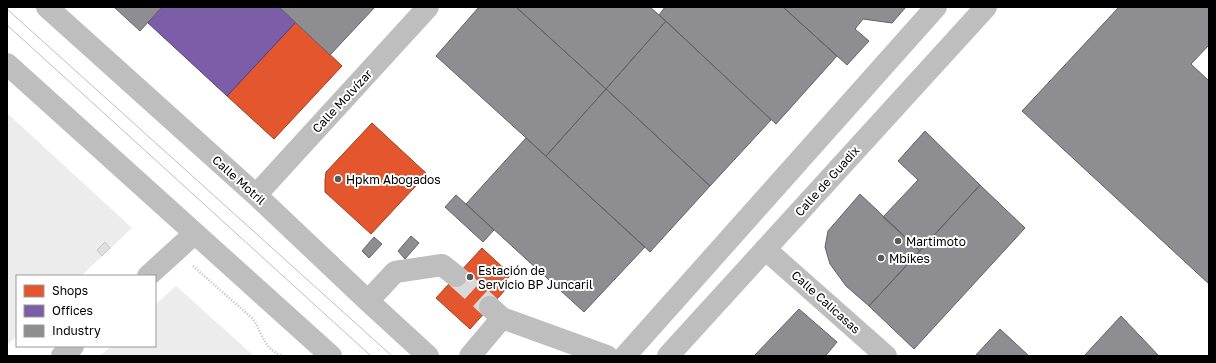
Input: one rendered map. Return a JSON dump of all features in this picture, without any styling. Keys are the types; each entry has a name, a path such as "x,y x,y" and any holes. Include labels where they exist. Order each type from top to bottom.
{"street":[{"name":"Calle Motril","path":"47,7 256,195 428,356"},
{"name":"Calle Molvízar","path":"256,195 428,7"},
{"path":"625,356 936,7"},
{"name":"Calle de Guadix","path":"668,356 986,7"},
{"path":"7,64 331,356"},
{"path":"149,275 194,234"},
{"name":"Calle Calicasas","path":"765,249 886,356"},
{"path":"368,301 395,272 442,265 456,276"},
{"path":"470,356 496,312 607,356"},
{"path":"62,356 72,347"}],"shaded area":[{"path":"7,113 132,228 82,275 16,275 16,337 7,345"},
{"path":"176,286 254,356 100,356 110,347 156,347 156,304"}],"building: Shops":[{"path":"296,22 342,66 274,139 227,96"},
{"path":"372,123 427,174 371,234 325,192 325,180 326,172"},
{"path":"482,248 511,275 501,285 506,289 470,329 436,298"}],"building: Offices":[{"path":"162,7 279,7 296,22 227,96 147,22"}],"building: Industry":[{"path":"114,7 162,7 140,31"},
{"path":"279,7 375,7 330,55"},
{"path":"479,7 516,7 606,89 546,156 436,56"},
{"path":"516,7 650,7 666,21 606,89"},
{"path":"665,7 783,7 837,56 776,124 659,15"},
{"path":"783,7 906,7 892,23 863,19 855,29 869,41 847,65"},
{"path":"1119,7 1209,7 1209,45 1191,64 1209,81 1209,284 1022,111"},
{"path":"666,21 771,120 710,186 606,89"},
{"path":"606,89 710,186 650,252 546,156"},
{"path":"925,131 980,185 920,251 883,217 918,180 898,161"},
{"path":"526,138 645,247 584,312 466,204"},
{"path":"980,185 1025,228 914,349 869,306"},
{"path":"860,194 920,251 869,306 846,286 830,264 825,247 828,231"},
{"path":"456,195 494,230 483,242 445,207"},
{"path":"411,236 419,243 405,259 398,251"},
{"path":"374,237 382,244 369,258 362,251"},
{"path":"799,309 837,342 827,354 825,356 754,356"},
{"path":"1121,316 1159,356 1084,356"},
{"path":"1000,329 1029,356 975,356"}],"building: Other":[{"path":"105,242 110,248 102,256 97,250"}],"tunnel":[{"path":"456,276 490,307"}],"tram line":[{"path":"7,9 392,356"},
{"path":"7,25 371,356"}],"place":[{"name":"Hpkm Abogados","path":"338,179"},
{"name":"Martimoto","path":"898,241"},
{"name":"Mbikes","path":"881,258"},
{"name":"Estación de Servicio BP Juncaril","path":"470,277"}]}
